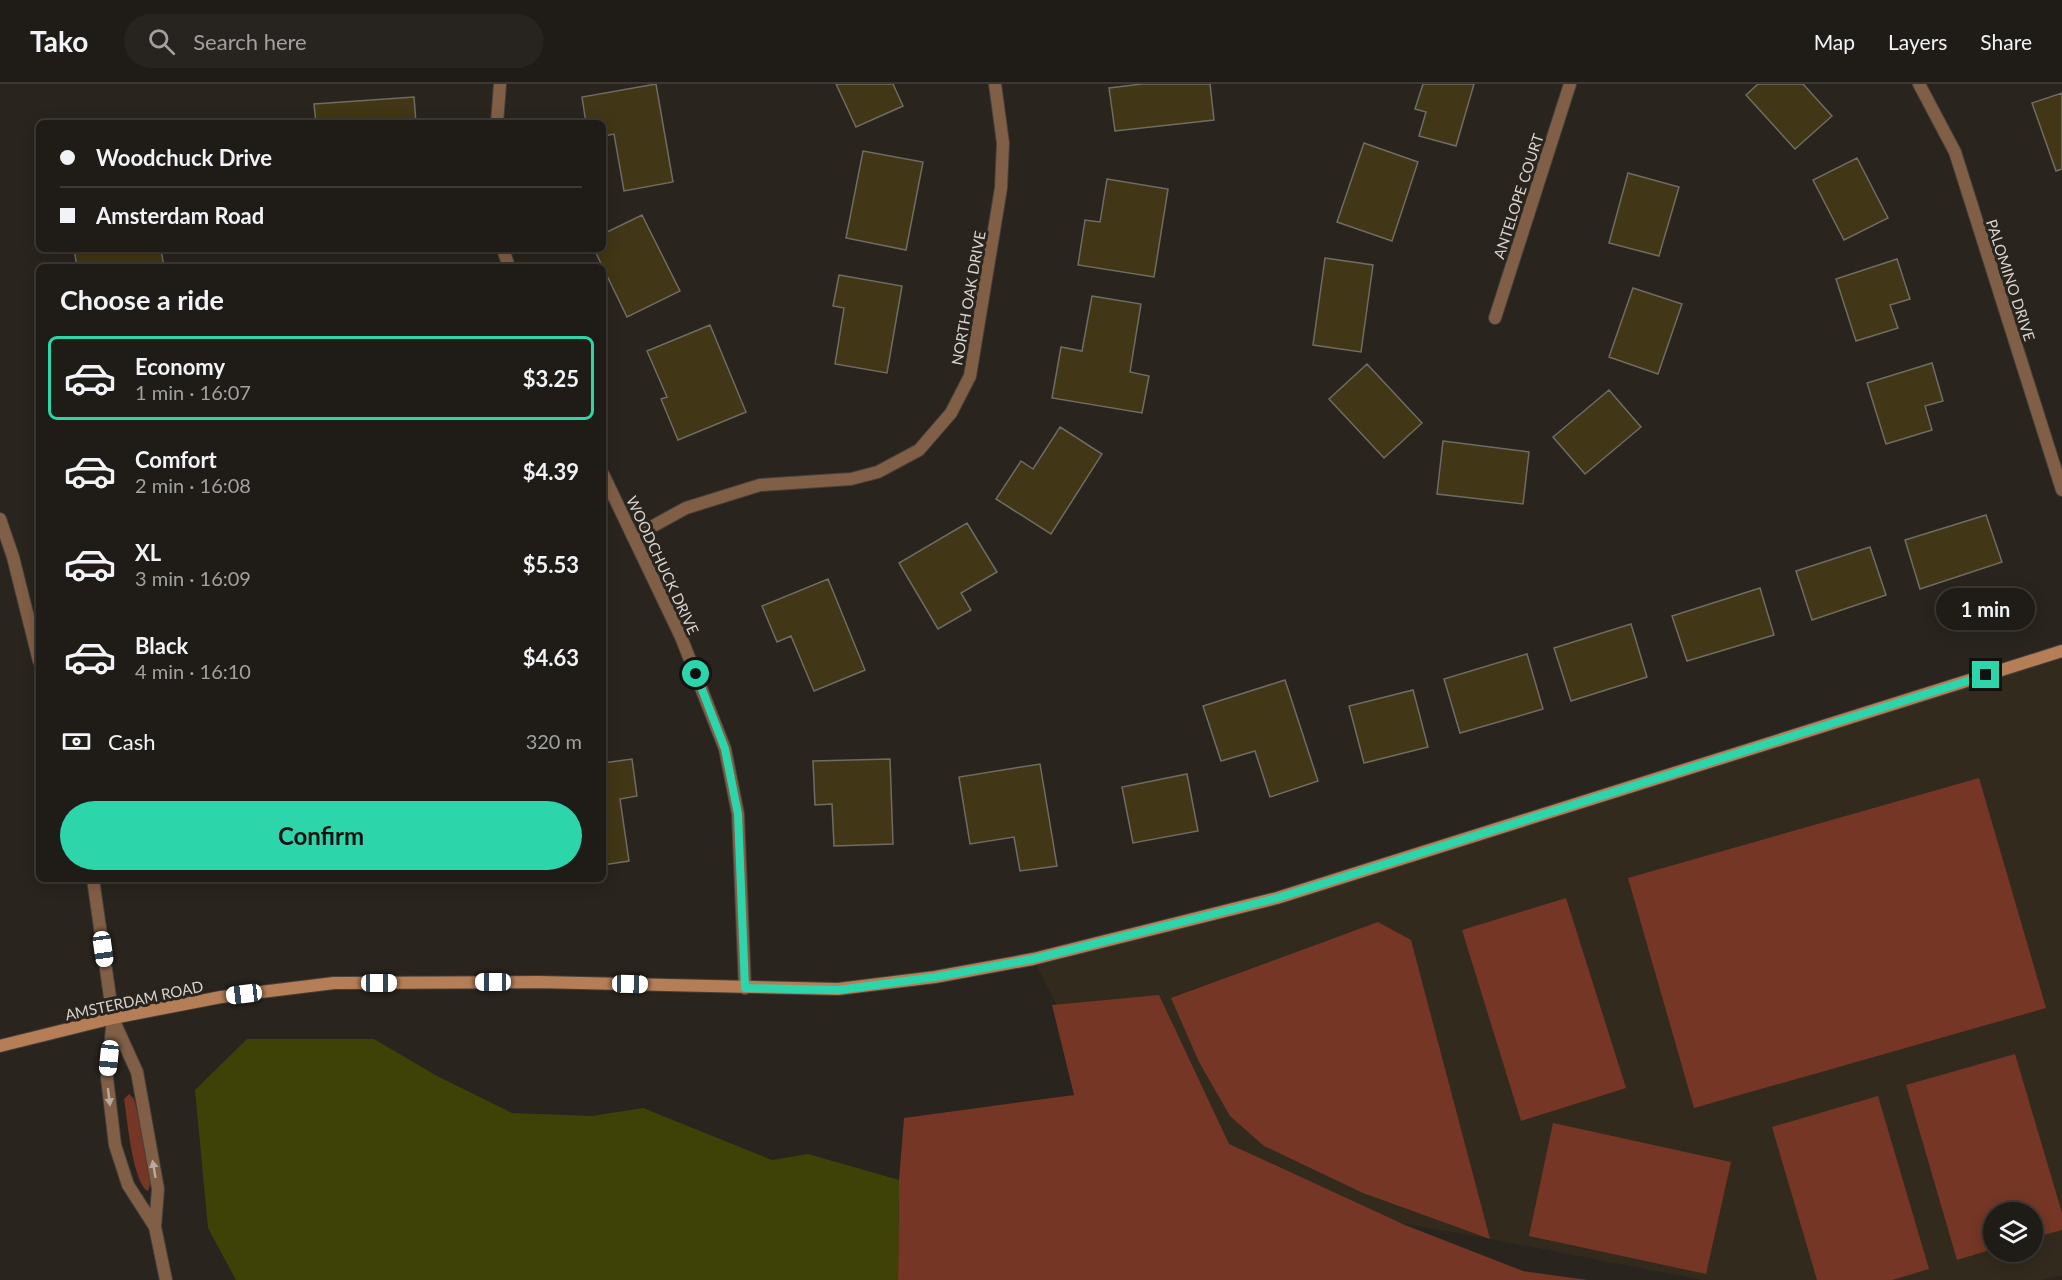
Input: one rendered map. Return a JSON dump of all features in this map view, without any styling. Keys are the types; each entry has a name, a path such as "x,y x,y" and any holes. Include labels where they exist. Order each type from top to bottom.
{"street":[{"path":"497,120 500,84"},
{"name":"NORTH OAK DRIVE","path":"633,537 686,508 760,485 851,479 878,472 919,450 951,413 970,376 1002,188 1003,143 995,84"},
{"name":"ANTELOPE COURT","path":"1495,318 1570,84"},
{"name":"PALOMINO DRIVE","path":"1918,84 1955,152 2062,490"},
{"name":"WOODCHUCK DRIVE","path":"606,480 681,637 725,749 738,814 745,988"},
{"path":"0,519 13,557 36,649"},
{"name":"AMSTERDAM ROAD","path":"0,1046 112,1018 222,997 334,983 538,982 838,990 935,977 1033,959 1277,898 2062,651"},
{"path":"93,882 112,1018 107,1078 115,1145 128,1185 155,1227"},
{"path":"112,1018 137,1072 158,1189 155,1227 166,1280"}],"shaded area":[{"path":"2062,651 2062,1276 2041,1280 1702,1280 1490,1239 1144,1177 1033,959 1277,898"},
{"path":"1979,778 2046,1008 1694,1108 1628,878"},
{"path":"1566,898 1626,1088 1521,1121 1462,930"},
{"path":"1378,922 1411,940 1490,1239 1363,1193 1264,1146 1230,1116 1199,1062 1171,998"},
{"path":"1159,995 1229,1144 1405,1225 1523,1271 1588,1280 898,1280 899,1180 904,1118 1074,1095 1052,1005"},
{"path":"247,1039 374,1039 437,1076 512,1113 592,1116 643,1108 772,1160 808,1154 899,1180 898,1280 236,1280 208,1228 195,1090"},
{"path":"2015,1054 2062,1213 2062,1230 2043,1235 2043,1202 1983,1202 1983,1252 1957,1260 1906,1085"},
{"path":"129,1094 134,1099 146,1146 150,1173 148,1191 138,1176 132,1149 124,1099"},
{"path":"1878,1096 1929,1269 1892,1280 1817,1280 1772,1127"},
{"path":"1553,1123 1731,1162 1706,1274 1529,1236"}],"building":[{"path":"656,84 673,182 624,191 614,134 606,135 606,120 586,120 582,97"},
{"path":"836,84 893,84 903,106 856,127"},
{"path":"1142,84 1210,84 1214,120 1115,131 1109,88"},
{"path":"1423,84 1474,84 1456,146 1419,136 1426,112 1415,109"},
{"path":"1758,84 1803,84 1832,116 1795,149 1746,95"},
{"path":"2062,93 2062,169 2056,171 2032,103"},
{"path":"414,97 416,120 316,120 314,104"},
{"path":"1364,143 1418,162 1392,241 1337,222"},
{"path":"863,151 923,162 906,250 846,238"},
{"path":"1857,158 1888,218 1844,240 1813,180"},
{"path":"1628,173 1679,187 1659,256 1609,243"},
{"path":"1107,179 1168,189 1154,277 1078,265 1085,220 1100,222"},
{"path":"642,215 680,291 627,317 606,274 606,264 601,264 595,252 606,252 606,233"},
{"path":"74,252 162,252 164,264 76,264"},
{"path":"1325,258 1373,265 1361,352 1313,345"},
{"path":"1897,259 1910,299 1890,305 1898,328 1856,341 1836,279"},
{"path":"839,275 902,286 887,373 835,364 844,308 833,306"},
{"path":"1633,288 1682,304 1658,374 1609,357"},
{"path":"1092,296 1141,304 1130,372 1149,376 1142,413 1052,398 1061,347 1082,351"},
{"path":"710,325 746,412 678,440 661,399 667,397 647,351"},
{"path":"1932,363 1943,401 1925,406 1932,430 1886,444 1867,383"},
{"path":"1367,364 1422,423 1384,458 1329,399"},
{"path":"1609,390 1641,427 1585,474 1553,437"},
{"path":"1060,427 1102,454 1051,534 996,499 1021,461 1033,469"},
{"path":"1443,441 1529,452 1523,504 1437,494"},
{"path":"1986,515 2002,562 1920,589 1905,540"},
{"path":"967,523 997,572 961,593 971,610 938,629 899,563"},
{"path":"1870,547 1886,595 1812,620 1796,571"},
{"path":"828,579 865,670 814,691 791,636 777,642 762,606"},
{"path":"1760,588 1774,635 1687,661 1672,616"},
{"path":"1631,624 1647,677 1571,701 1554,648"},
{"path":"1527,654 1543,709 1460,733 1444,679"},
{"path":"1285,680 1318,781 1270,797 1255,751 1221,761 1203,706"},
{"path":"1413,690 1428,747 1364,763 1349,706"},
{"path":"632,759 637,796 620,799 629,861 606,865 606,763"},
{"path":"890,759 893,844 834,846 832,804 815,805 813,761"},
{"path":"1040,764 1057,866 1020,871 1014,837 970,844 959,777"},
{"path":"1187,774 1198,831 1133,843 1122,787"}],"route":[{"path":"696,674 725,749 738,814 745,988 838,990 935,977 1033,959 1277,898 1986,675"}]}
